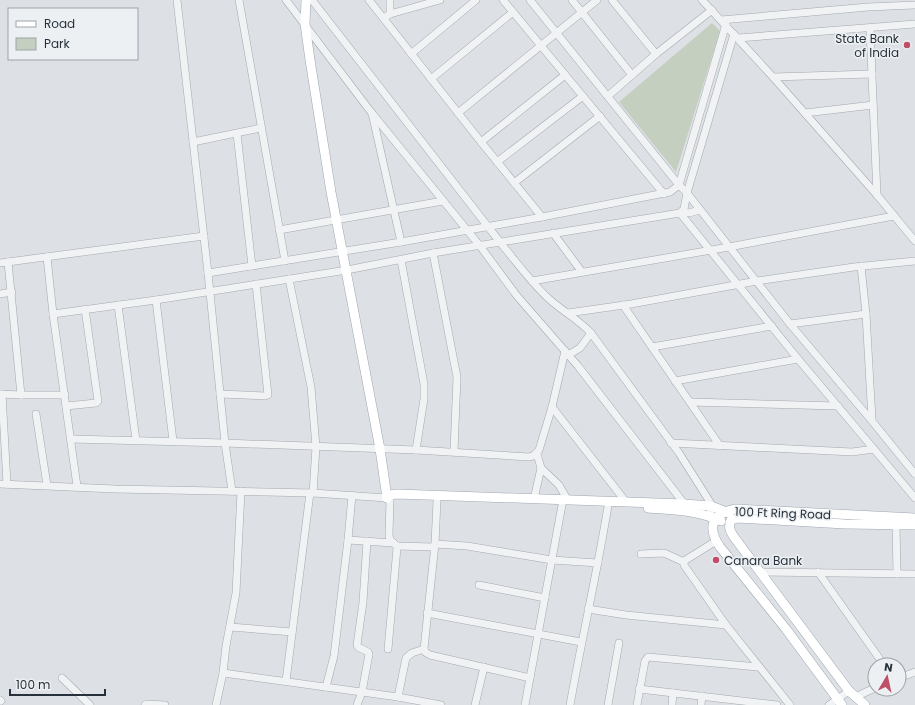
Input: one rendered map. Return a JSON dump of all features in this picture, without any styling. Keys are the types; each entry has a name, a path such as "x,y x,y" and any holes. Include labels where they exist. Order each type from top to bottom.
{"main road":[{"path":"306,0 305,24 337,219 388,499"},
{"path":"388,499 389,495 397,494 534,499 608,506 687,508 711,506 738,518"},
{"path":"388,499 437,501 626,502 687,508 714,517 729,524"},
{"name":"100 Ft Ring Road","path":"714,517 725,511 736,509 915,518"},
{"path":"714,517 712,529 716,541 786,629 840,702"},
{"path":"865,705 852,694 760,572 730,532 729,524 731,520 738,518 845,524 915,525"}],"street":[{"path":"177,0 210,291 225,443 232,491"},
{"path":"239,0 285,261"},
{"path":"286,0 372,112 480,246 517,296 567,353 687,508"},
{"path":"312,0 532,281 548,298 581,322 591,333 671,443 704,492 711,506 714,517"},
{"path":"370,0 387,16 411,54 542,217"},
{"path":"387,16 390,0"},
{"path":"387,16 422,2 440,0"},
{"path":"411,54 476,0"},
{"path":"503,0 664,194"},
{"path":"530,0 687,193 790,324 915,474"},
{"path":"572,0 632,75"},
{"path":"458,113 597,0"},
{"path":"612,0 656,54"},
{"path":"702,0 877,194 915,240"},
{"path":"723,22 868,4 915,5"},
{"path":"608,96 656,54 712,10"},
{"path":"431,79 512,12"},
{"path":"208,273 343,252 542,217 673,191 679,185 723,22"},
{"path":"736,36 915,24"},
{"path":"870,28 877,194"},
{"path":"681,212 736,36"},
{"path":"773,77 872,74"},
{"path":"481,142 565,75"},
{"path":"497,162 583,96"},
{"path":"805,114 873,105"},
{"path":"372,112 400,242"},
{"path":"514,184 600,116"},
{"path":"193,142 261,128"},
{"path":"237,134 252,266"},
{"path":"868,185 876,177"},
{"path":"279,230 443,201"},
{"path":"54,314 118,304 156,300 346,270 433,253 681,212 689,213 700,210"},
{"path":"681,212 709,250 739,284 798,359 915,498"},
{"path":"532,281 729,247 894,216"},
{"path":"553,233 582,272"},
{"path":"0,263 204,236"},
{"path":"433,253 457,377 454,452"},
{"path":"47,257 77,486"},
{"path":"401,260 424,384 424,400 416,450"},
{"path":"568,313 623,306 756,280 861,266 915,261"},
{"path":"8,262 21,395"},
{"path":"861,266 866,314 872,421"},
{"path":"286,682 312,493 316,447 310,373 289,279"},
{"path":"220,394 268,395 256,284"},
{"path":"0,294 12,292"},
{"path":"156,300 173,441"},
{"path":"118,304 136,440"},
{"path":"623,306 720,446"},
{"path":"66,406 96,403 98,401 85,309"},
{"path":"790,324 866,314"},
{"path":"652,347 772,326"},
{"path":"567,353 580,348 591,333"},
{"path":"71,439 173,441 416,450 529,457 536,454 539,450 567,353"},
{"path":"675,382 798,359"},
{"path":"65,395 1,394 3,484 77,486 115,489 312,493 388,499 389,535 395,544 388,649"},
{"path":"690,402 838,406"},
{"path":"552,407 626,502"},
{"path":"36,414 47,486"},
{"path":"671,443 852,452 874,449"},
{"path":"525,705 564,502 559,485 541,468 536,454"},
{"path":"534,499 541,468"},
{"path":"216,705 223,673 226,646 236,593 241,491"},
{"path":"326,687 334,656 352,495"},
{"path":"437,501 435,545 427,612 425,652 430,655 530,678"},
{"path":"570,705 608,506"},
{"path":"896,525 896,574"},
{"path":"348,540 395,544 467,546 552,560 598,563"},
{"path":"357,705 362,692 369,653 357,645 363,602 367,541"},
{"path":"684,562 716,541"},
{"path":"641,554 664,553 684,562 684,565 726,625 790,705"},
{"path":"760,572 915,574"},
{"path":"818,572 878,657"},
{"path":"479,585 545,598"},
{"path":"588,609 634,616 726,625"},
{"path":"427,612 581,642"},
{"path":"230,627 292,632"},
{"path":"608,705 619,643"},
{"path":"398,697 406,658 412,653 424,649"},
{"path":"637,705 646,658 650,657 758,666"},
{"path":"475,705 484,667"},
{"path":"223,673 398,697 441,705"},
{"path":"62,678 90,705"},
{"path":"639,689 702,696 728,702 777,705"},
{"path":"829,705 840,702 852,694 867,690"},
{"path":"672,705 673,693"},
{"path":"701,705 702,696"},
{"path":"145,705 165,705"}],"green space":[{"path":"712,23 720,31 676,172 619,102"}],"place":[{"name":"State Bank of India","path":"907,45"},
{"name":"Canara Bank","path":"716,560"}]}
